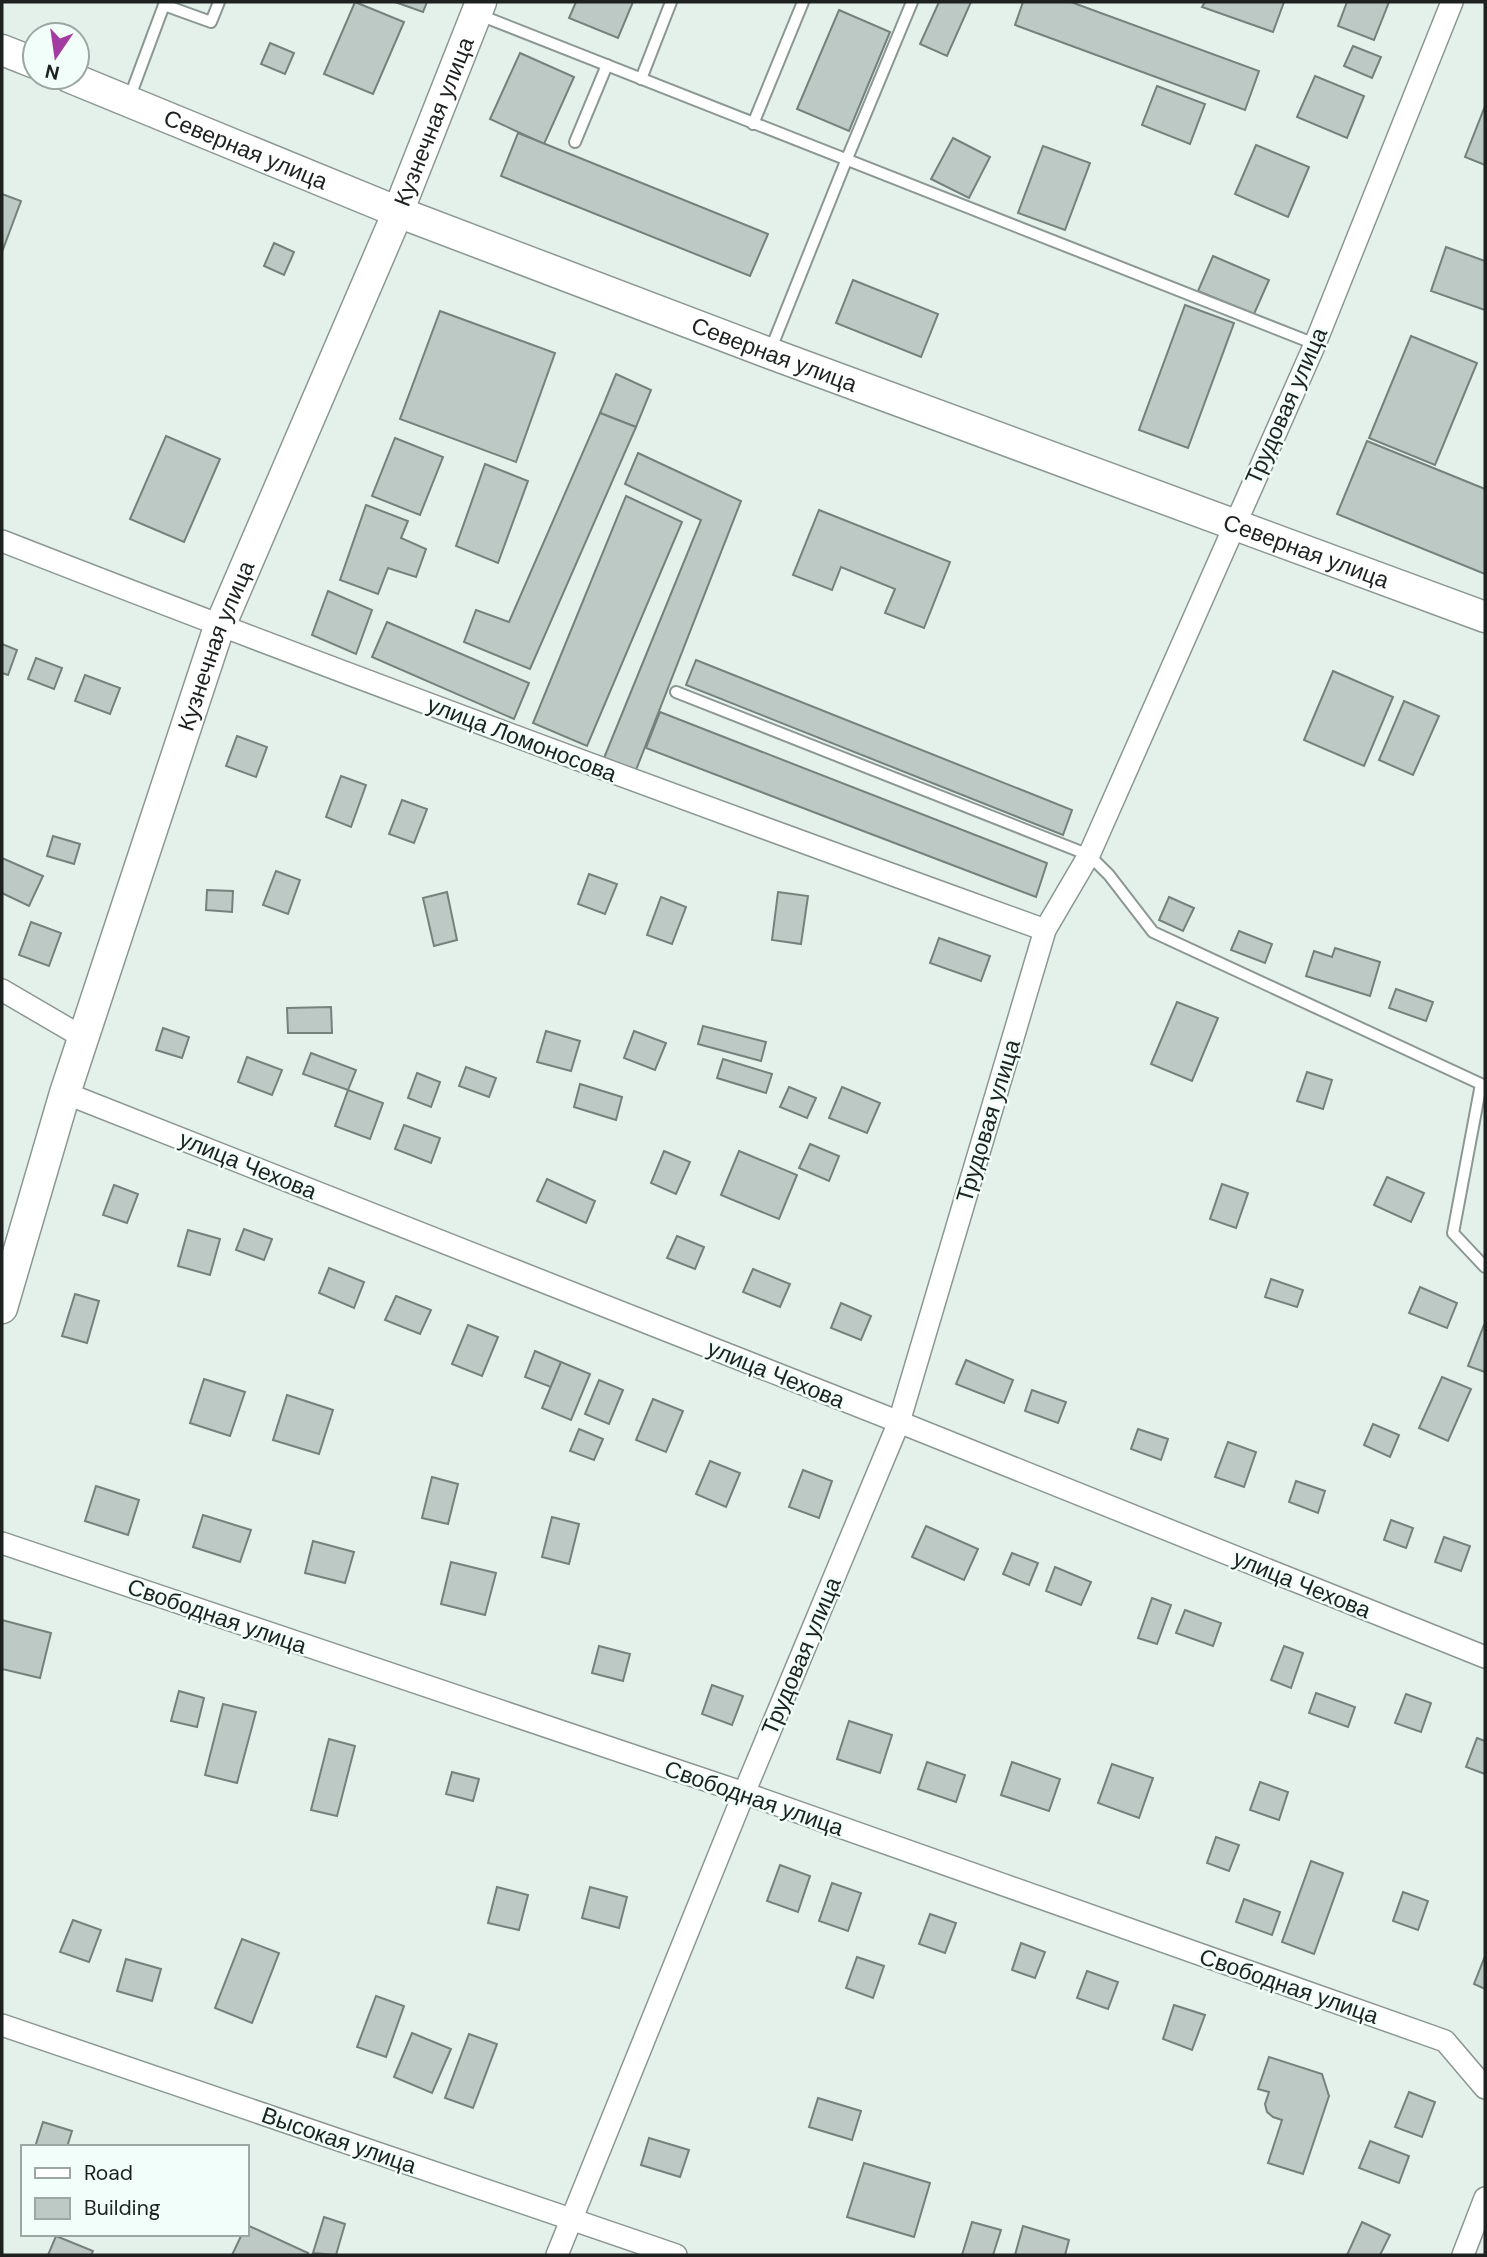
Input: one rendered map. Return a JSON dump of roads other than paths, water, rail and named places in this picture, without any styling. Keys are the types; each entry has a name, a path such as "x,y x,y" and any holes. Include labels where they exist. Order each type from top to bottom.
{"street":[{"name":"Трудовая улица","path":"557,2255 744,1793 899,1422 1045,930 1089,855 1315,344 1452,2"},
{"name":"Кузнечная улица","path":"2,1308 65,1093 220,626 398,212 478,7"},
{"path":"2,50 21,57"},
{"name":"Северная улица","path":"91,86 398,212 769,353 1485,617"},
{"name":"улица Ломоносова","path":"2,541 642,784 1045,930"},
{"path":"2,990 84,1038"},
{"name":"улица Чехова","path":"65,1093 1485,1657"},
{"name":"Свободная улица","path":"2,1543 744,1793 1445,2041 1485,2088"},
{"name":"Высокая улица","path":"2,2025 676,2255"},
{"path":"1463,2255 1485,2198"}],"lane":[{"path":"128,102 164,5 211,22 219,2"},
{"path":"641,79 671,2"},
{"path":"753,124 803,2"},
{"path":"769,353 912,2"},
{"path":"478,7 641,79 1315,344"},
{"path":"575,142 607,65"},
{"path":"676,692 1089,855 1109,875 1153,932 1481,1084 1453,1233 1485,1267"}]}
